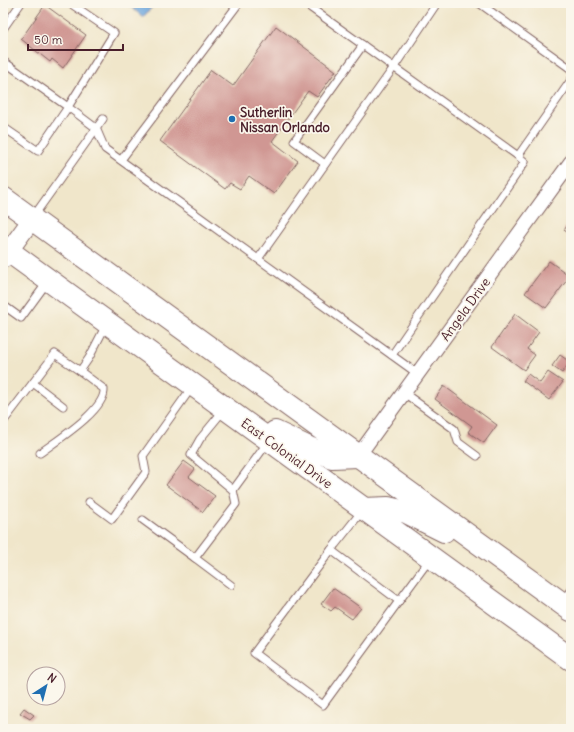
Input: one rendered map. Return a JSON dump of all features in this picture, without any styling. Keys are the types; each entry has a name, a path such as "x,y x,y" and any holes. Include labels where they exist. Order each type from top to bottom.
{"highway":[{"path":"3,198 498,558 568,602"},
{"name":"East Colonial Drive","path":"5,252 49,280 571,659"},
{"path":"225,408 309,448 332,457 358,456"},
{"path":"364,509 388,508 406,512 498,558"}],"street":[{"name":"Angela Drive","path":"358,456 571,162"},
{"path":"5,252 32,219"}],"lane":[{"path":"3,28 21,3"},
{"path":"3,126 38,151 68,107 114,33 70,3"},
{"path":"121,160 240,3"},
{"path":"304,3 525,162 392,355"},
{"path":"258,259 394,67 437,3"},
{"path":"479,3 571,69"},
{"path":"325,164 294,141 363,45"},
{"path":"3,61 96,128 105,149 418,374"},
{"path":"518,156 571,80"},
{"path":"32,219 102,119"},
{"path":"3,304 21,318 49,280"},
{"path":"80,371 107,323"},
{"path":"3,422 55,354 104,389 104,393 98,405 83,422 40,452"},
{"path":"33,384 64,406"},
{"path":"89,502 112,519 146,472 143,456 193,385"},
{"path":"404,392 454,429 458,442 477,456"},
{"path":"195,558 236,504 233,490 191,455 200,438 225,408"},
{"path":"233,490 269,440"},
{"path":"364,509 331,550 254,653 323,705 400,602 431,557"},
{"path":"143,520 231,585"},
{"path":"331,550 400,602"}],"water":[{"path":"126,3 156,3 143,17"}],"building":[{"path":"45,5 86,35 63,68 52,59 50,62 21,39"},
{"name":"Sutherlin Nissan Orlando","path":"276,26 336,71 317,97 308,91 272,141 298,161 274,194 249,176 240,189 230,183 225,189 160,141 211,70 233,86"},
{"path":"571,221 571,235 564,230"},
{"path":"549,261 570,276 546,308 525,293"},
{"path":"515,314 539,332 527,349 535,355 524,370 492,347"},
{"path":"560,355 570,362 562,373 552,366"},
{"path":"548,372 563,382 549,400 523,381 528,374 540,383"},
{"path":"444,386 497,425 484,443 468,432 472,426 435,399"},
{"path":"184,461 195,469 189,477 215,496 203,512 166,485"},
{"path":"333,588 361,608 352,619 335,607 331,611 321,604"},
{"path":"24,708 34,715 30,719 20,713"}],"place":[{"name":"Sutherlin Nissan Orlando","path":"232,119"}]}
